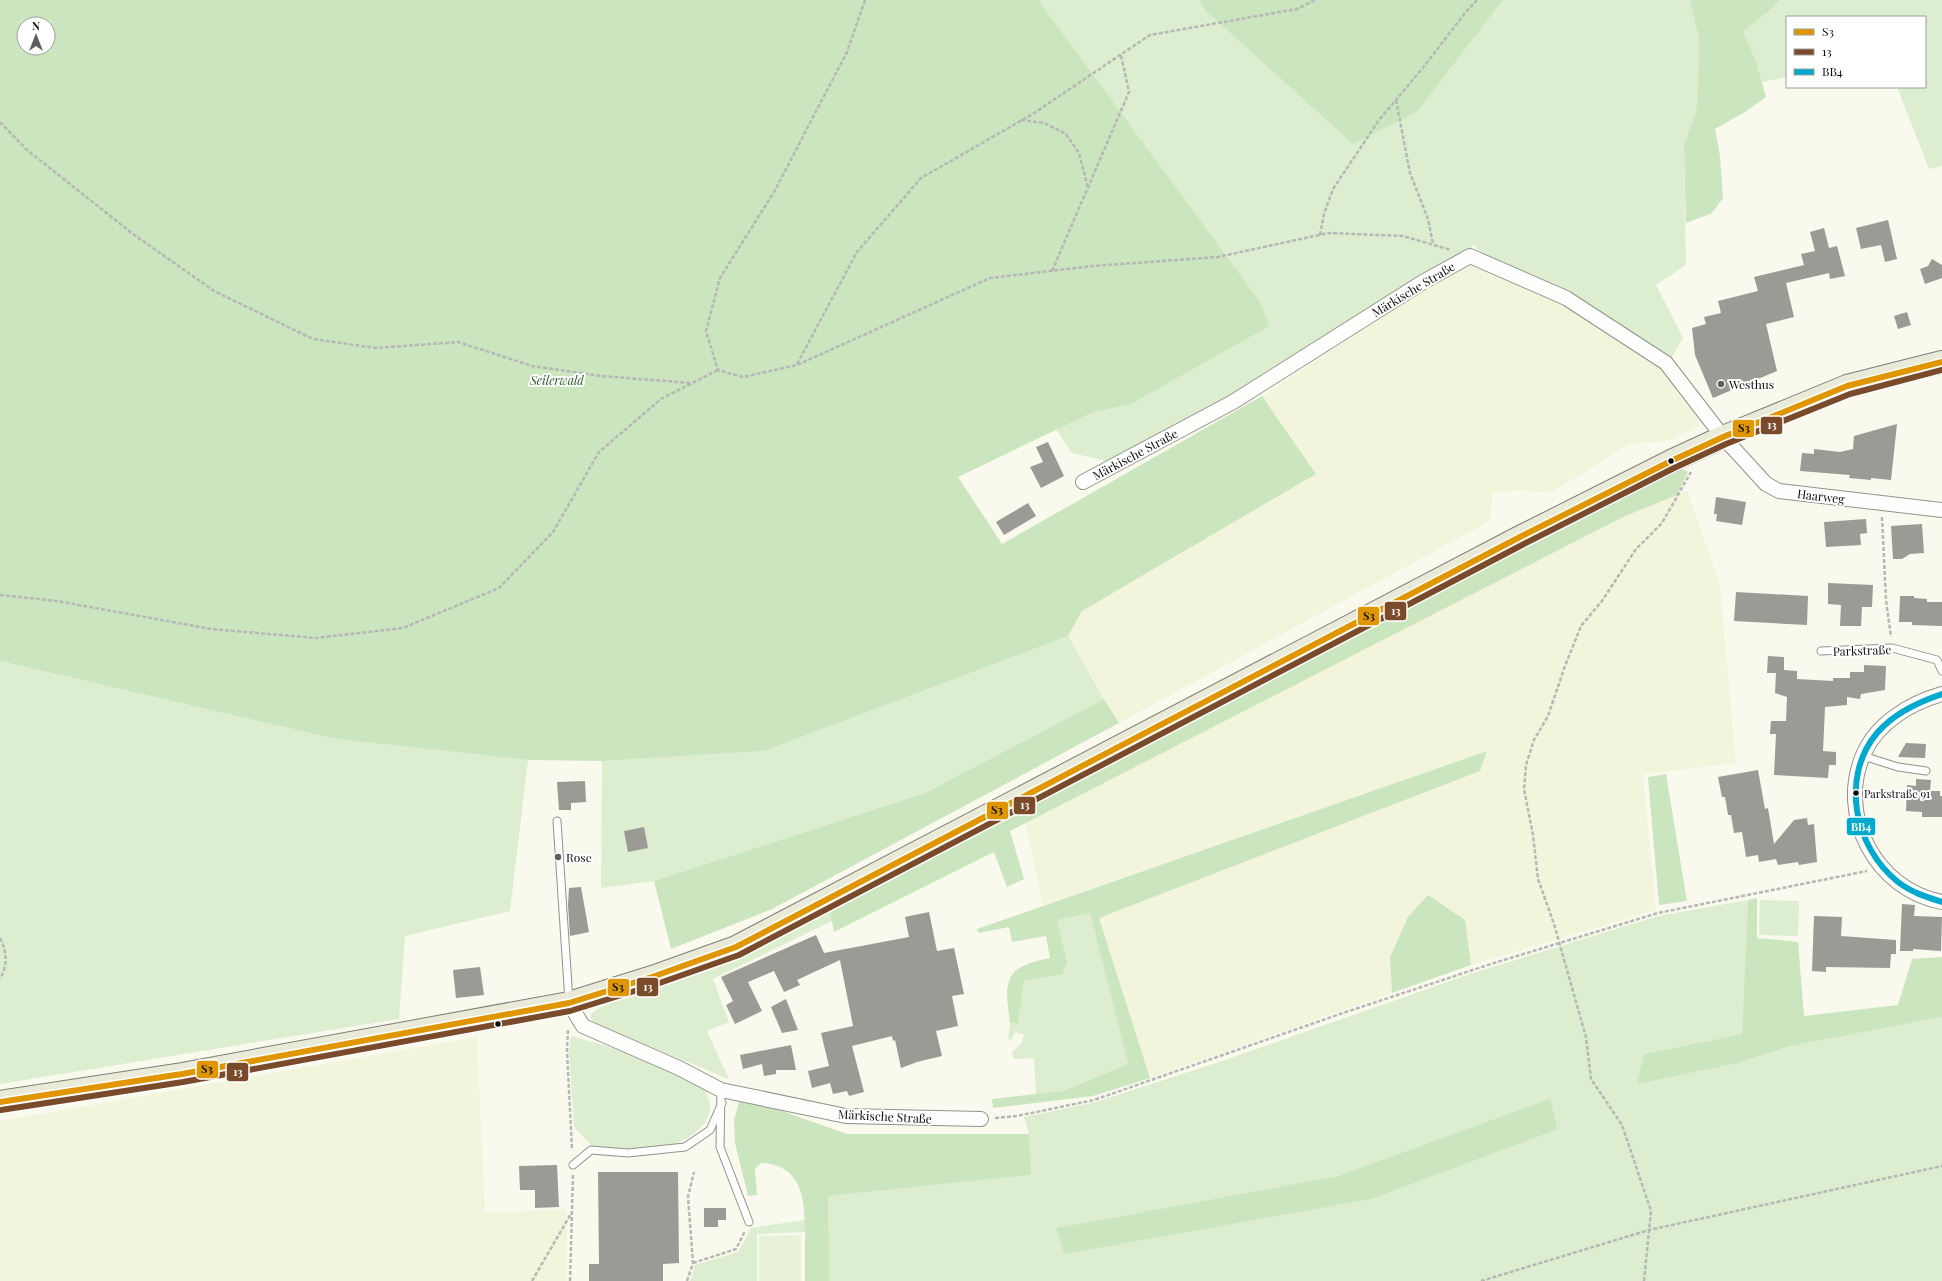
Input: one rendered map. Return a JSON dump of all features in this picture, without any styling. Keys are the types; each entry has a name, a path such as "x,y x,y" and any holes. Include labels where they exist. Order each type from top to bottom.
{"main road":[{"path":"0,1102 182,1074 562,1004 652,977 736,947 1518,538 1692,452 1723,437 1847,386 1942,362"}],"street":[{"path":"1470,256 1566,298 1666,363 1723,437"},
{"name":"Märkische Straße","path":"1083,482 1233,402 1424,282 1470,256"},
{"name":"Haarweg","path":"1723,437 1766,484 1779,491 1942,510"},
{"path":"1942,694 1911,706 1890,720 1873,740 1863,756 1856,779 1855,794 1859,824 1865,841 1882,868 1896,882 1908,890 1942,902"},
{"name":"Märkische Straße","path":"562,1004 583,1026 679,1068 721,1097 846,1116 981,1119"}],"lane":[{"name":"Parkstraße","path":"1821,651 1892,648 1937,660 1942,671"},
{"path":"1863,756 1898,768 1926,771"},
{"path":"557,821 562,1004"},
{"path":"573,1165 591,1150 628,1153 685,1147 710,1130 721,1097"},
{"path":"721,1097 720,1147 749,1222"}],"path":[{"path":"718,370 706,331 720,278 774,192 847,52 865,0"},
{"path":"797,365 857,252 921,178 1021,120 1150,35 1297,9 1316,0"},
{"path":"1320,235 1324,214 1333,188 1379,120 1422,69 1465,13 1478,0"},
{"path":"1052,272 1129,92 1121,55"},
{"path":"1396,100 1410,173 1428,219 1433,244"},
{"path":"1021,120 1044,122 1066,134 1079,153 1088,188"},
{"path":"0,122 27,150 127,230 214,291 314,339 376,348 458,342 532,366 601,376 692,384"},
{"path":"0,595 57,601 226,631 316,638 403,628 499,588 553,532 598,452 661,399 718,370 743,377 797,365 990,278 1218,257 1328,233 1404,236 1470,256"},
{"path":"1644,1281 1651,1211 1622,1125 1591,1079 1586,1037 1538,879 1533,835 1524,789 1526,765 1534,740 1548,716 1565,666 1581,626 1602,601 1636,548 1662,523 1691,472 1692,452"},
{"path":"1881,504 1886,600 1892,648"},
{"path":"981,1119 1017,1116 1094,1100 1340,1014 1558,943 1658,913 1882,868"},
{"path":"0,938 6,949 6,962 0,979"},
{"path":"562,1004 568,1023 567,1050 573,1165 570,1281"},
{"path":"1481,1281 1649,1230 1942,1166"},
{"path":"687,1281 693,1263 688,1197 694,1172"},
{"path":"532,1281 573,1210"},
{"path":"693,1263 736,1249 749,1222"}],"green space":[{"name":"Seilerwald","path":"0,0 1038,0 1260,302 1269,326 1131,404 1091,413 958,477 1002,544 1262,396 1316,474 1082,611 1068,636 764,751 602,761 528,760 336,739 0,661"},
{"path":"1038,0 1199,0 1204,9 1418,111 1503,0 1690,0 1699,40 1697,108 1684,145 1686,265 1656,285 1683,338 1671,359 1477,249 1475,245 1418,276 1225,400 1106,461 1072,453 1056,429 1091,413 1131,404"},
{"path":"1199,0 1503,0 1418,111 1353,144 1204,9"},
{"path":"1690,0 1780,0 1768,12 1743,31 1756,61 1766,97 1745,112 1715,129 1720,156 1723,198 1712,213 1686,223 1684,145 1697,108 1699,40"},
{"path":"1780,0 1942,0 1942,166 1929,169 1897,88 1926,88 1926,16 1786,16 1786,77 1762,82 1756,61 1743,31 1768,12"},
{"path":"1479,264 1560,301 1657,360 1693,406 1700,426 1671,440 1629,444 1551,493 1518,490 1493,493 1490,521 1119,723 1068,636 1082,611 1316,474 1262,396 1459,268"},
{"path":"1682,469 1688,472 1677,495 1623,517 1010,831 1024,879 1007,887 994,852 834,932 830,910 1671,472"},
{"path":"1687,490 1720,585 1736,763 1643,774 1656,910 1471,965 1465,920 1390,957 1392,993 1150,1078 1099,918 1480,771 1487,751 1043,905 1025,822 1623,517"},
{"path":"1068,636 1104,699 925,793 654,881 601,888 602,761 764,751"},
{"path":"0,661 336,739 528,760 510,911 405,936 399,1019 0,1084"},
{"path":"1104,699 1119,723 772,909 671,949 654,881 925,793"},
{"path":"1487,751 1480,771 1099,918 1150,1078 1093,1096 993,1108 992,1099 1063,1091 1128,1064 1090,913 1057,920 1067,962 1062,974 1024,981 1018,1024 1010,1023 1007,999 1008,984 1016,971 1023,966 1050,958 1046,936 1012,942 1009,927 979,933 977,929"},
{"path":"1666,774 1687,901 1659,905 1648,777"},
{"path":"1428,895 1465,920 1471,965 1392,993 1390,957 1408,917"},
{"path":"1757,898 1757,938 1798,942 1804,1016 1898,1005 1912,959 1942,957 1942,1017 1791,1046 1737,1063 1637,1084 1644,1054 1742,1034 1748,900"},
{"path":"1748,900 1742,1034 1644,1054 1737,1063 1791,1046 1942,1017 1942,1281 829,1281 827,1196 1031,1175 1029,1134 1024,1117 1096,1102 1228,1059 1473,973 1658,916","holes":["1550,1100 1558,1128 1064,1254 1056,1228 1338,1176"]},
{"path":"1760,900 1799,901 1798,936 1759,935"},
{"path":"830,910 832,921 713,979 729,1022 707,1031 729,1079 595,1024 591,1019 591,1014 599,1008 735,954"},
{"path":"1090,913 1128,1064 1063,1091 1036,1094 1034,1058 1014,1059 1012,1052 1022,1043 1024,1035 1015,1032 1011,1040 1008,1039 1010,1023 1018,1024 1024,981 1067,962 1056,920"},
{"path":"571,1036 624,1051 659,1064 691,1081 706,1091 710,1102 709,1113 705,1122 698,1130 687,1138 675,1144 661,1147 634,1149 592,1146 574,1127 569,1049"},
{"path":"477,1037 485,1213 567,1209 567,1281 0,1281 0,1121"},
{"path":"1550,1099 1558,1129 1371,1199 1064,1254 1056,1228 1338,1176"},
{"path":"751,1100 847,1134 1029,1134 1031,1175 828,1196 829,1281 805,1281 804,1209 799,1186 793,1177 786,1170 775,1165 761,1163 755,1169 757,1195 748,1196 735,1143 734,1120 739,1102"},
{"path":"805,1220 805,1232 757,1234 757,1281 690,1281 695,1265 738,1252 751,1228"},
{"path":"801,1235 801,1281 759,1281 759,1236"}],"building":[{"path":"1888,220 1897,259 1885,262 1881,245 1861,249 1856,228"},
{"path":"1824,228 1829,248 1837,246 1845,276 1830,279 1829,273 1786,283 1794,317 1766,324 1777,371 1713,398 1695,355 1692,328 1706,324 1704,317 1721,313 1718,301 1758,291 1754,277 1804,265 1801,254 1815,251 1810,232"},
{"path":"1932,259 1942,265 1942,278 1925,284 1920,269 1928,266"},
{"path":"1907,312 1911,325 1898,329 1894,316"},
{"path":"1897,424 1891,480 1849,478 1850,475 1800,471 1802,453 1814,454 1814,449 1840,452 1853,449 1854,436"},
{"path":"1048,442 1064,476 1041,488 1030,467 1043,462 1036,447"},
{"path":"1716,497 1746,502 1742,525 1716,521 1717,514 1714,514"},
{"path":"1028,503 1036,516 1004,535 996,522"},
{"path":"1866,519 1867,533 1860,534 1861,545 1826,547 1824,522"},
{"path":"1922,524 1924,553 1910,554 1902,559 1893,559 1891,526"},
{"path":"1828,583 1873,585 1872,607 1862,607 1861,626 1840,626 1841,605 1828,604"},
{"path":"1736,592 1808,596 1807,625 1734,621"},
{"path":"1900,596 1914,596 1914,598 1927,599 1927,602 1942,602 1942,626 1912,625 1912,622 1899,622"},
{"path":"1768,656 1784,657 1784,670 1797,671 1797,679 1833,681 1833,678 1850,678 1850,672 1864,672 1864,665 1886,666 1885,690 1861,694 1860,699 1847,697 1847,705 1825,707 1823,751 1836,752 1836,765 1829,765 1828,778 1774,775 1776,734 1770,734 1771,721 1786,721 1787,697 1775,693 1776,673 1767,673"},
{"path":"1906,743 1926,744 1925,758 1898,757"},
{"path":"1758,770 1765,809 1768,808 1774,844 1794,820 1807,818 1808,825 1814,824 1817,862 1799,865 1798,862 1778,865 1776,859 1759,862 1758,855 1746,857 1742,832 1734,833 1731,815 1728,815 1725,797 1722,797 1718,777"},
{"path":"1916,779 1931,780 1930,791 1940,791 1940,796 1942,796 1942,817 1922,817 1922,812 1906,811 1907,785 1916,786"},
{"path":"585,781 586,802 571,803 571,810 559,810 557,782"},
{"path":"644,827 648,848 628,852 624,831"},
{"path":"581,887 589,932 570,936 568,905 569,888"},
{"path":"1902,904 1915,905 1914,916 1942,917 1941,951 1913,949 1913,951 1900,951"},
{"path":"929,912 937,951 954,948 964,994 952,996 958,1026 936,1031 942,1056 917,1062 901,1068 895,1040 893,1041 892,1036 852,1046 864,1092 849,1096 847,1091 833,1094 830,1083 812,1088 808,1071 829,1066 821,1033 853,1026 840,960 797,980 800,985 784,992 774,971 748,982 762,1011 735,1024 726,1005 733,1001 721,977 816,935 824,953 909,937 905,917"},
{"path":"1814,916 1842,917 1841,936 1896,940 1896,954 1891,954 1890,968 1826,967 1826,972 1812,971"},
{"path":"480,967 484,995 456,998 453,970"},
{"path":"786,999 798,1030 782,1033 771,1007"},
{"path":"791,1045 796,1070 776,1070 776,1074 764,1076 762,1064 743,1069 740,1055"},
{"path":"557,1165 559,1207 535,1208 535,1190 520,1190 519,1166"},
{"path":"598,1172 678,1172 679,1263 663,1264 663,1281 589,1281 589,1264 599,1264"},
{"path":"704,1208 726,1208 726,1220 718,1220 718,1227 704,1227"}],"transit line":[{"name":"S3","path":"0,1102 182,1074 569,1003 652,977 736,947 1518,538 1671,461 1723,437 1847,386 1942,362"},
{"name":"13","path":"1,1110 183,1082 570,1011 654,985 739,955 1522,545 1674,468 1726,444 1850,394 1942,370"},
{"name":"BB4","path":"1942,694 1907,709 1891,720 1877,733 1865,751 1858,770 1856,790 1857,811 1862,831 1871,850 1883,867 1898,882 1908,889 1942,902"}],"place":[{"name":"Westhus","path":"1721,384"},
{"name":"Parkstraße 91","path":"1856,793"},
{"name":"Rose","path":"558,857"}]}
